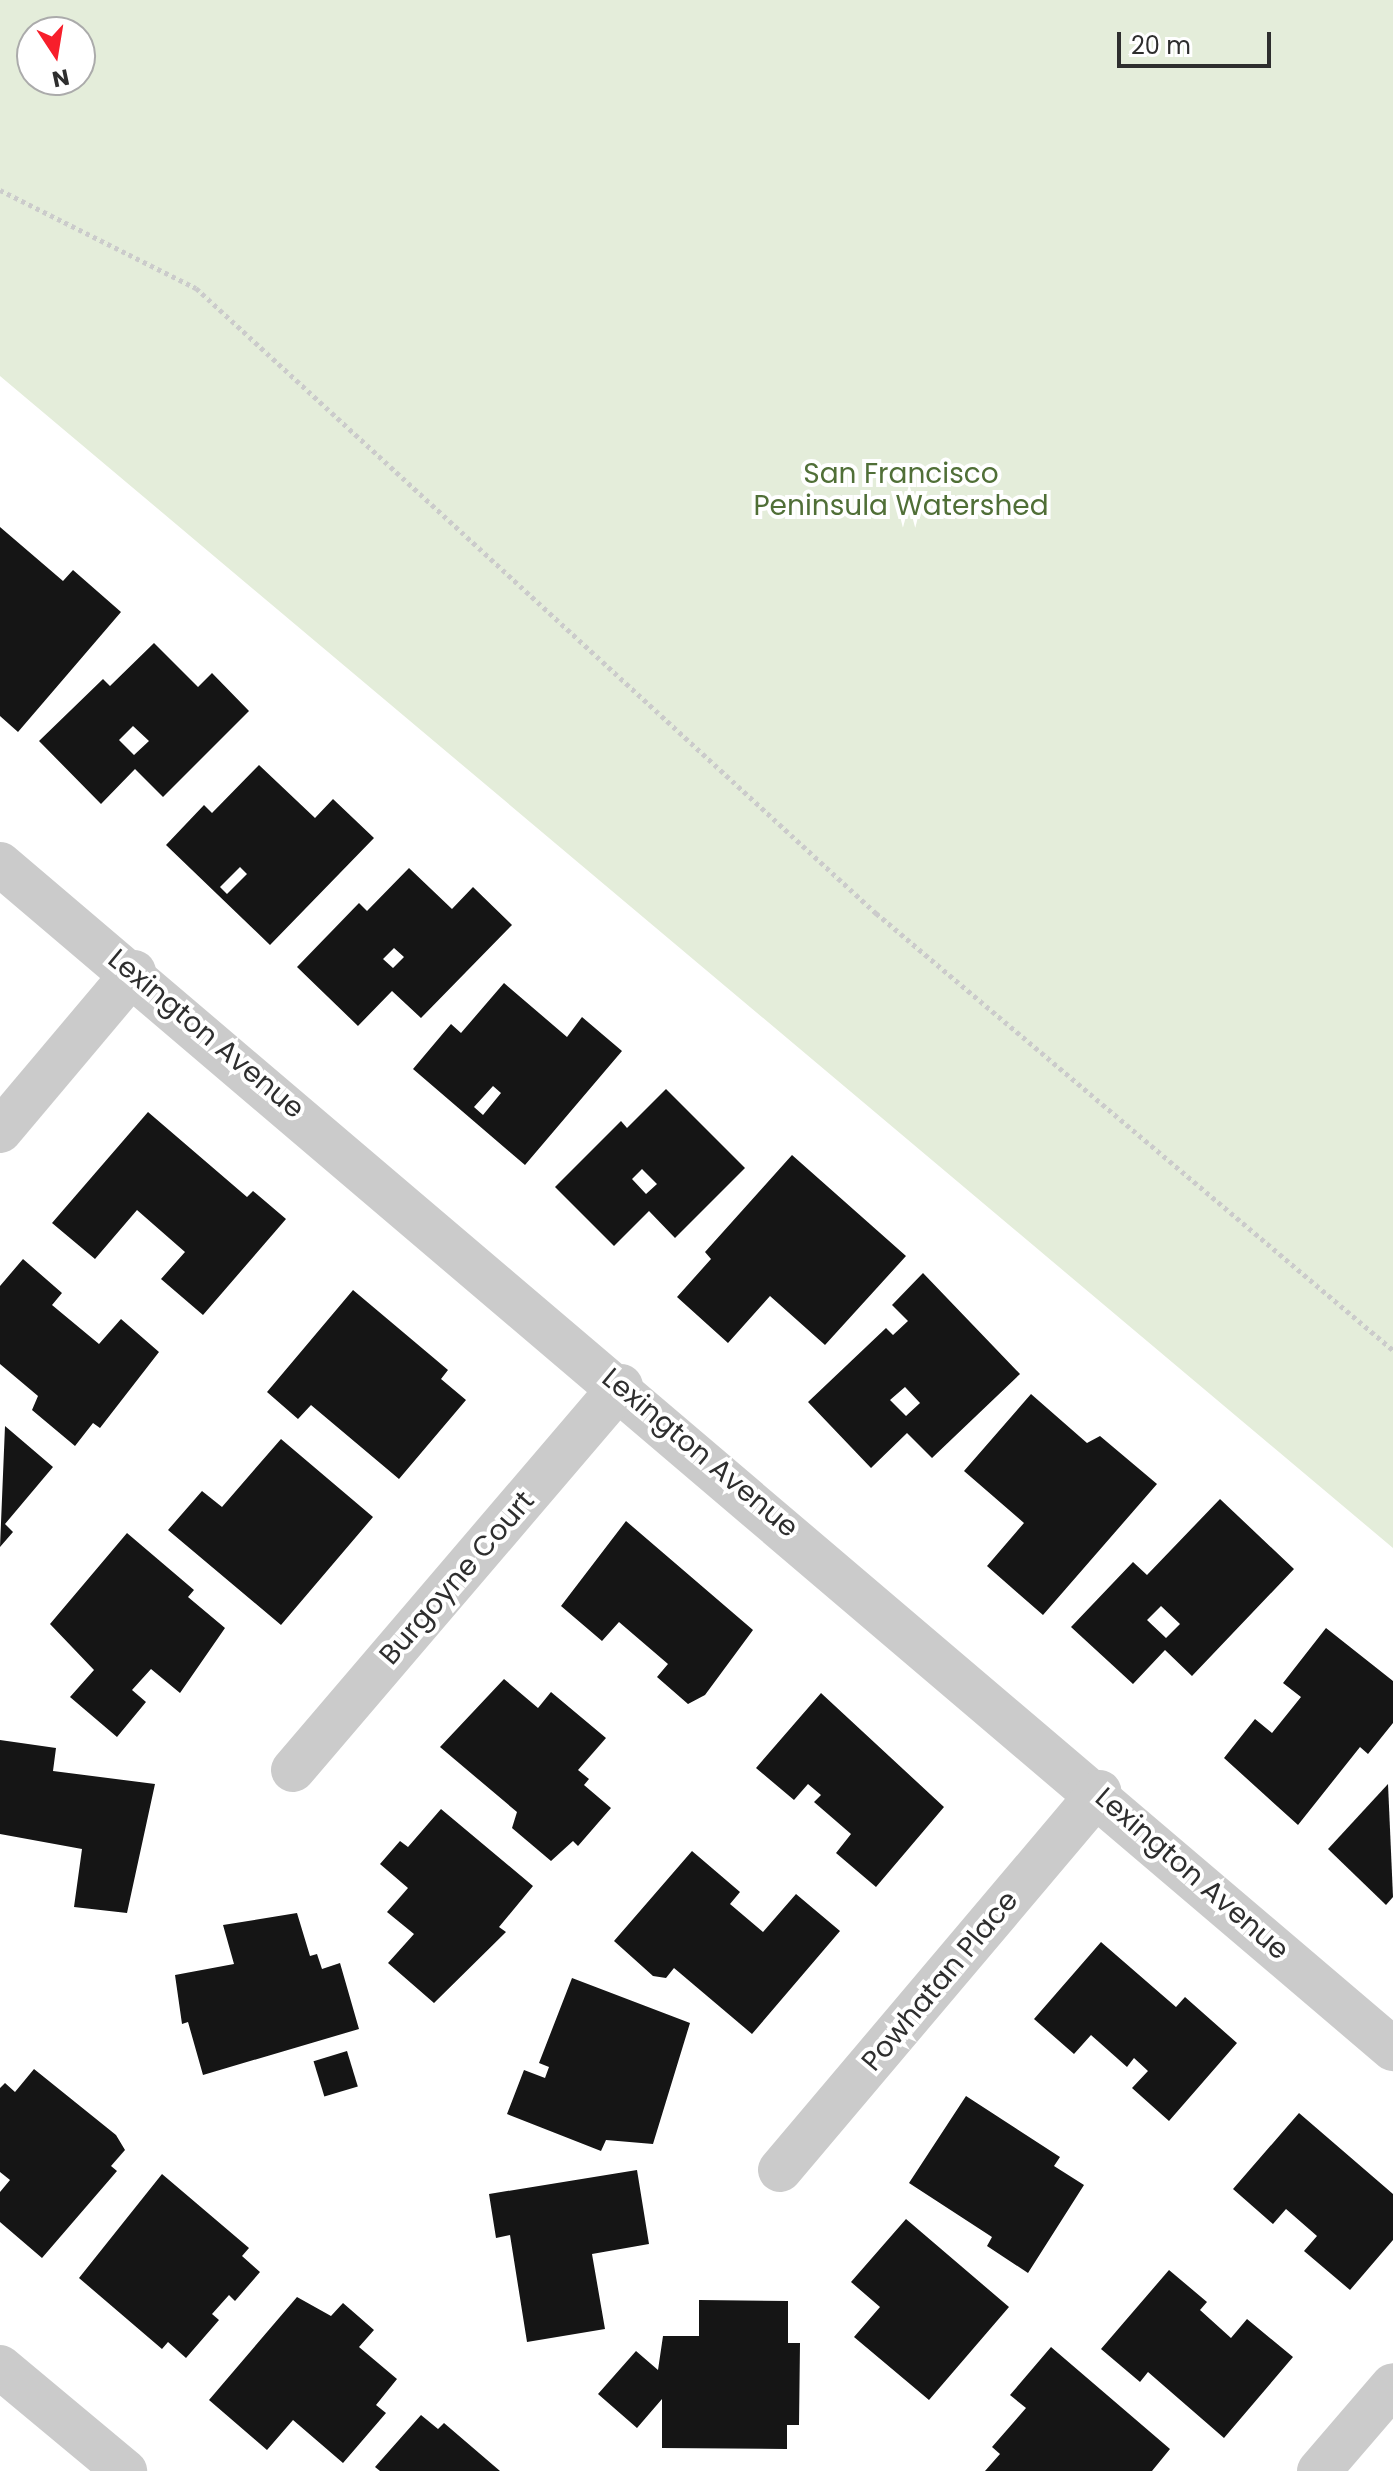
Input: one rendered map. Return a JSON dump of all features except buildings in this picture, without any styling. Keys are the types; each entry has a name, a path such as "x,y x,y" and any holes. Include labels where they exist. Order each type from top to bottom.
{"street":[{"name":"Lexington Avenue","path":"0,864 134,972 1099,1792 1393,2049"},
{"path":"0,1131 134,972"},
{"name":"Burgoyne Court","path":"293,1770 621,1386"},
{"name":"Powhatan Place","path":"780,2170 1099,1792"},
{"path":"0,2367 125,2471"},
{"path":"1319,2471 1393,2385"}],"path":[{"path":"0,190 196,288 876,913 1393,1350"}],"green space":[{"name":"San Francisco Peninsula Watershed","path":"0,0 1393,0 1393,1548 0,376"}]}
